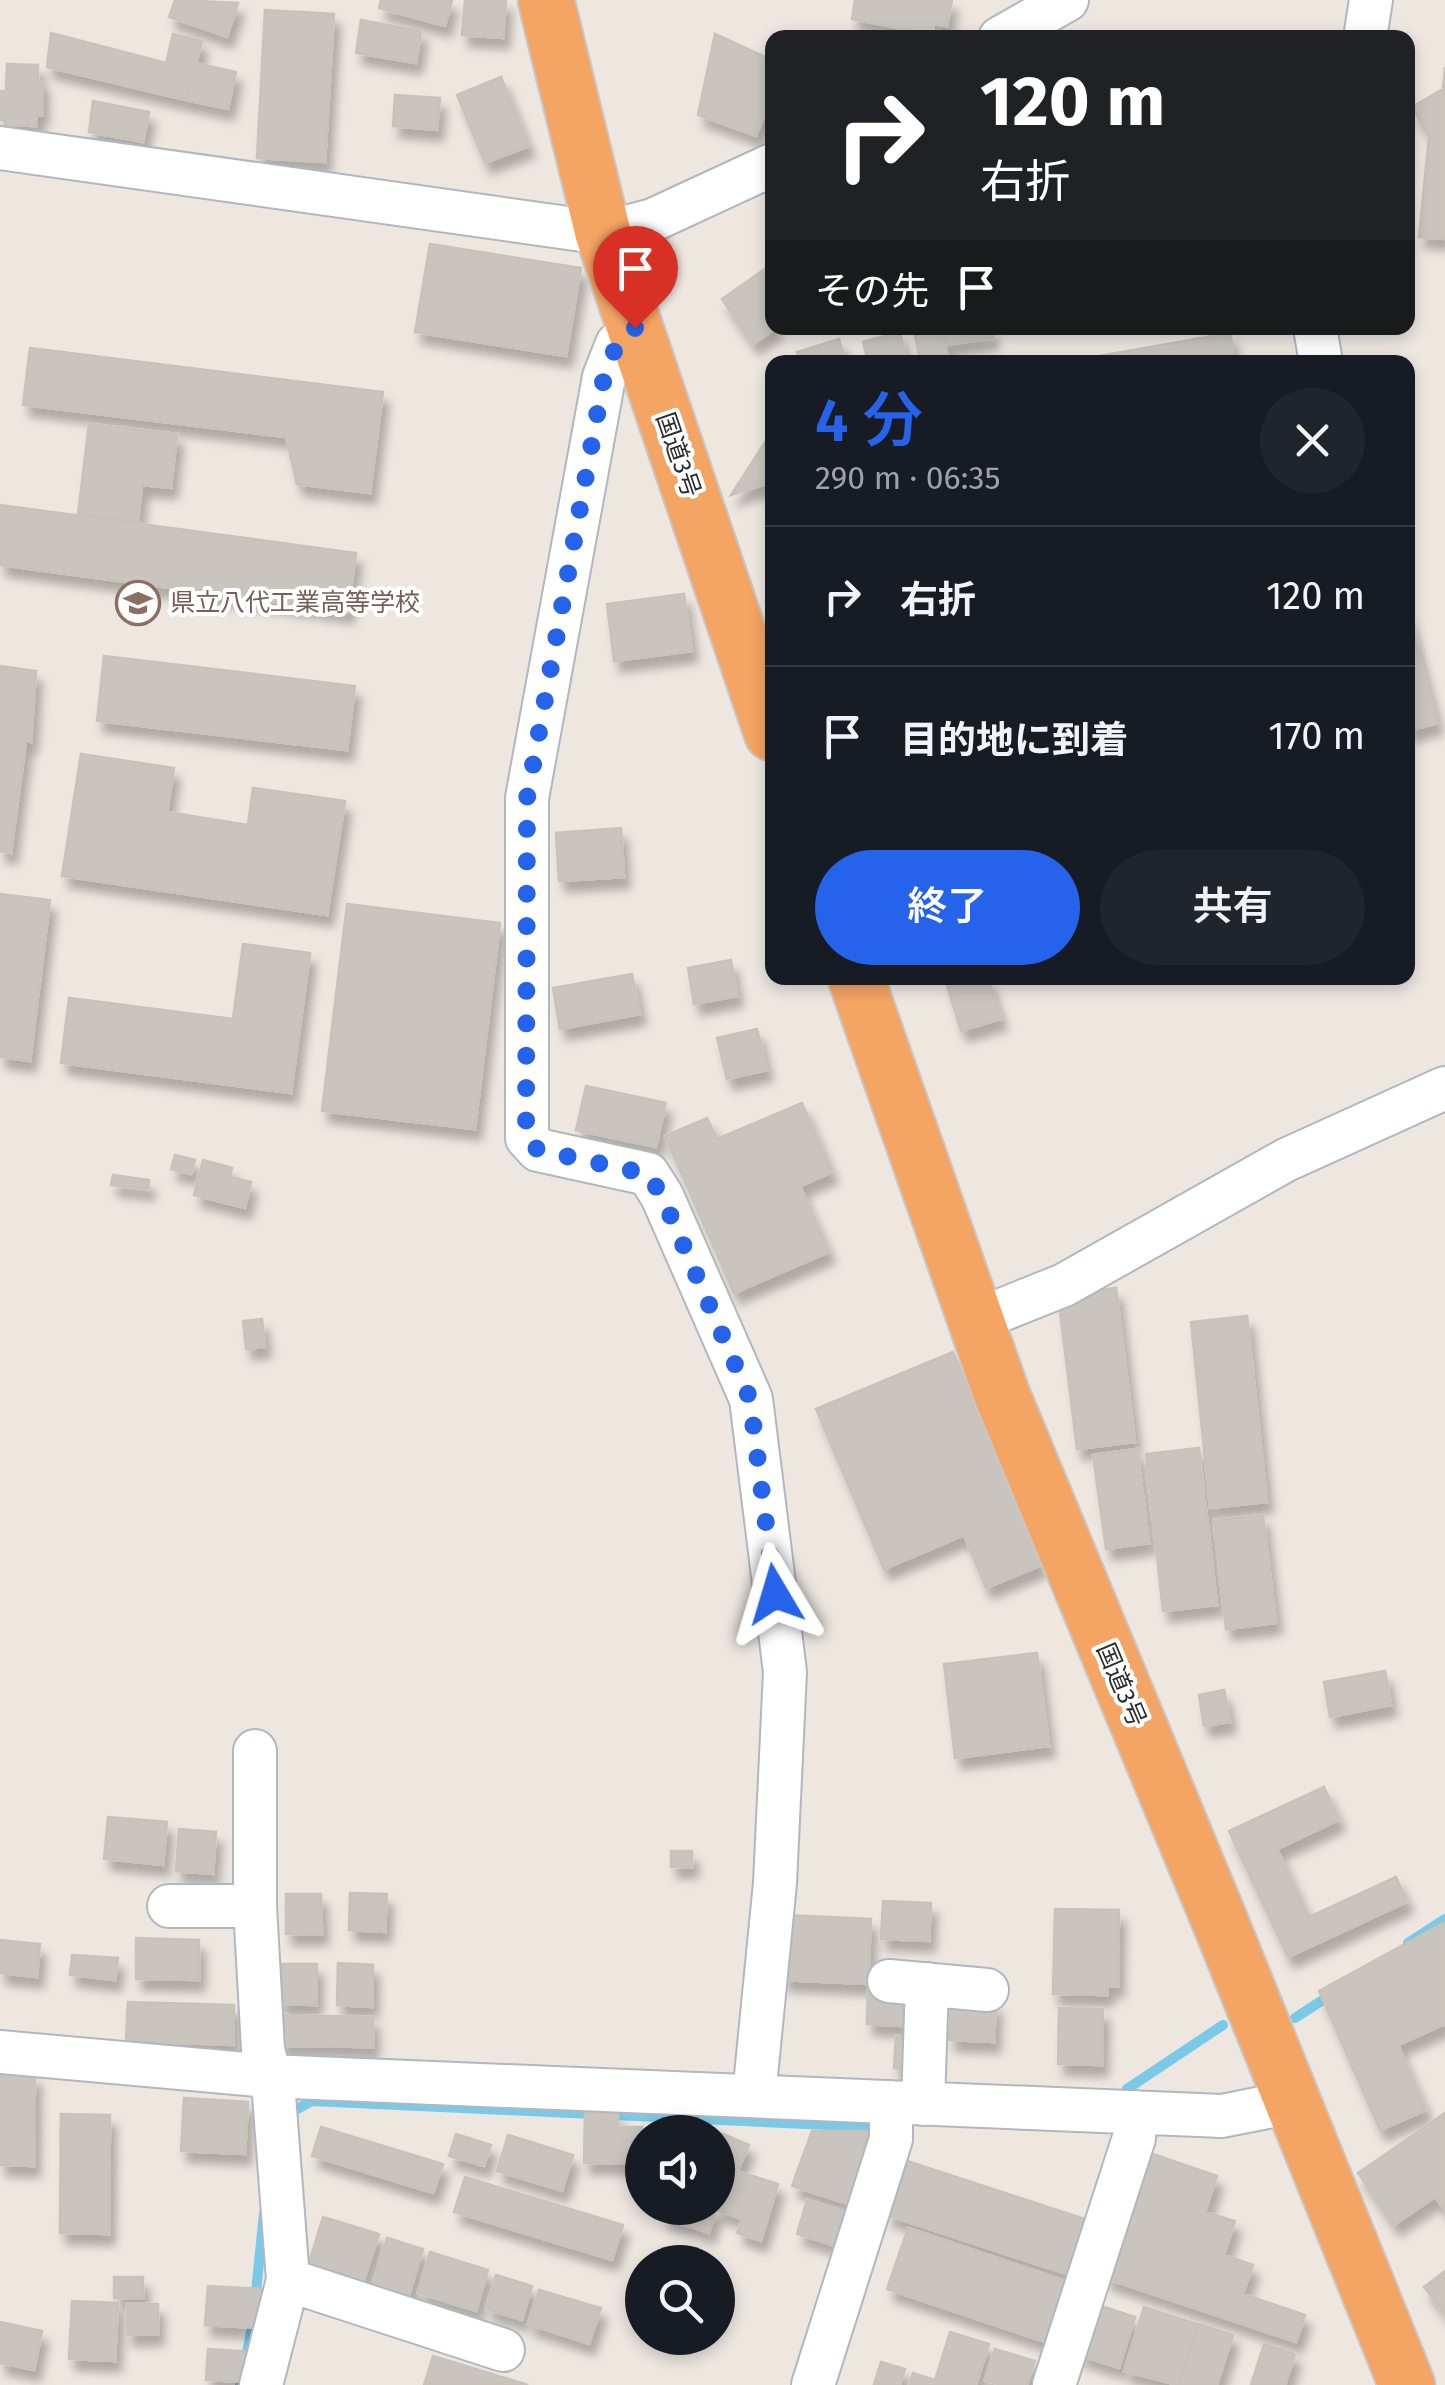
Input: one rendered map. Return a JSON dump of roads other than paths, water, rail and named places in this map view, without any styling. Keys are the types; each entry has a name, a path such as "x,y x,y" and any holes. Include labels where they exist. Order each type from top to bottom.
{"highway":[{"name":"国道3号","path":"546,0 603,233 765,713"},
{"name":"国道3号","path":"858,985 974,1321 1406,2385"}],"street":[{"path":"1014,30 1067,0"},
{"path":"1366,30 1371,0"},
{"path":"0,148 603,233 653,220 765,168"},
{"path":"635,328 617,344 604,377 527,798 526,1138 538,1150 648,1174 662,1196 750,1399 785,1672 775,1882 754,2096"},
{"path":"974,1321 1064,1285 1286,1160 1445,1088"},
{"path":"255,1751 255,1906 262,2050 274,2095 288,2280 262,2385"},
{"path":"169,1906 255,1906"},
{"path":"821,2383 891,2140 907,2103 908,1982 987,1990"},
{"path":"0,2052 268,2076 1222,2116 1292,2102"},
{"path":"1054,2385 1134,2138 1136,2112"},
{"path":"288,2280 503,2350"}],"waterway":[{"path":"1408,1943 1445,1919"},
{"path":"1295,2018 1332,1994"},
{"path":"1127,2089 1223,2025"},
{"path":"297,2109 312,2101 872,2127"},
{"path":"255,2301 264,2214"},
{"path":"240,2385 254,2318"}],"place":[{"name":"県立八代工業高等学校","path":"138,603"}]}
